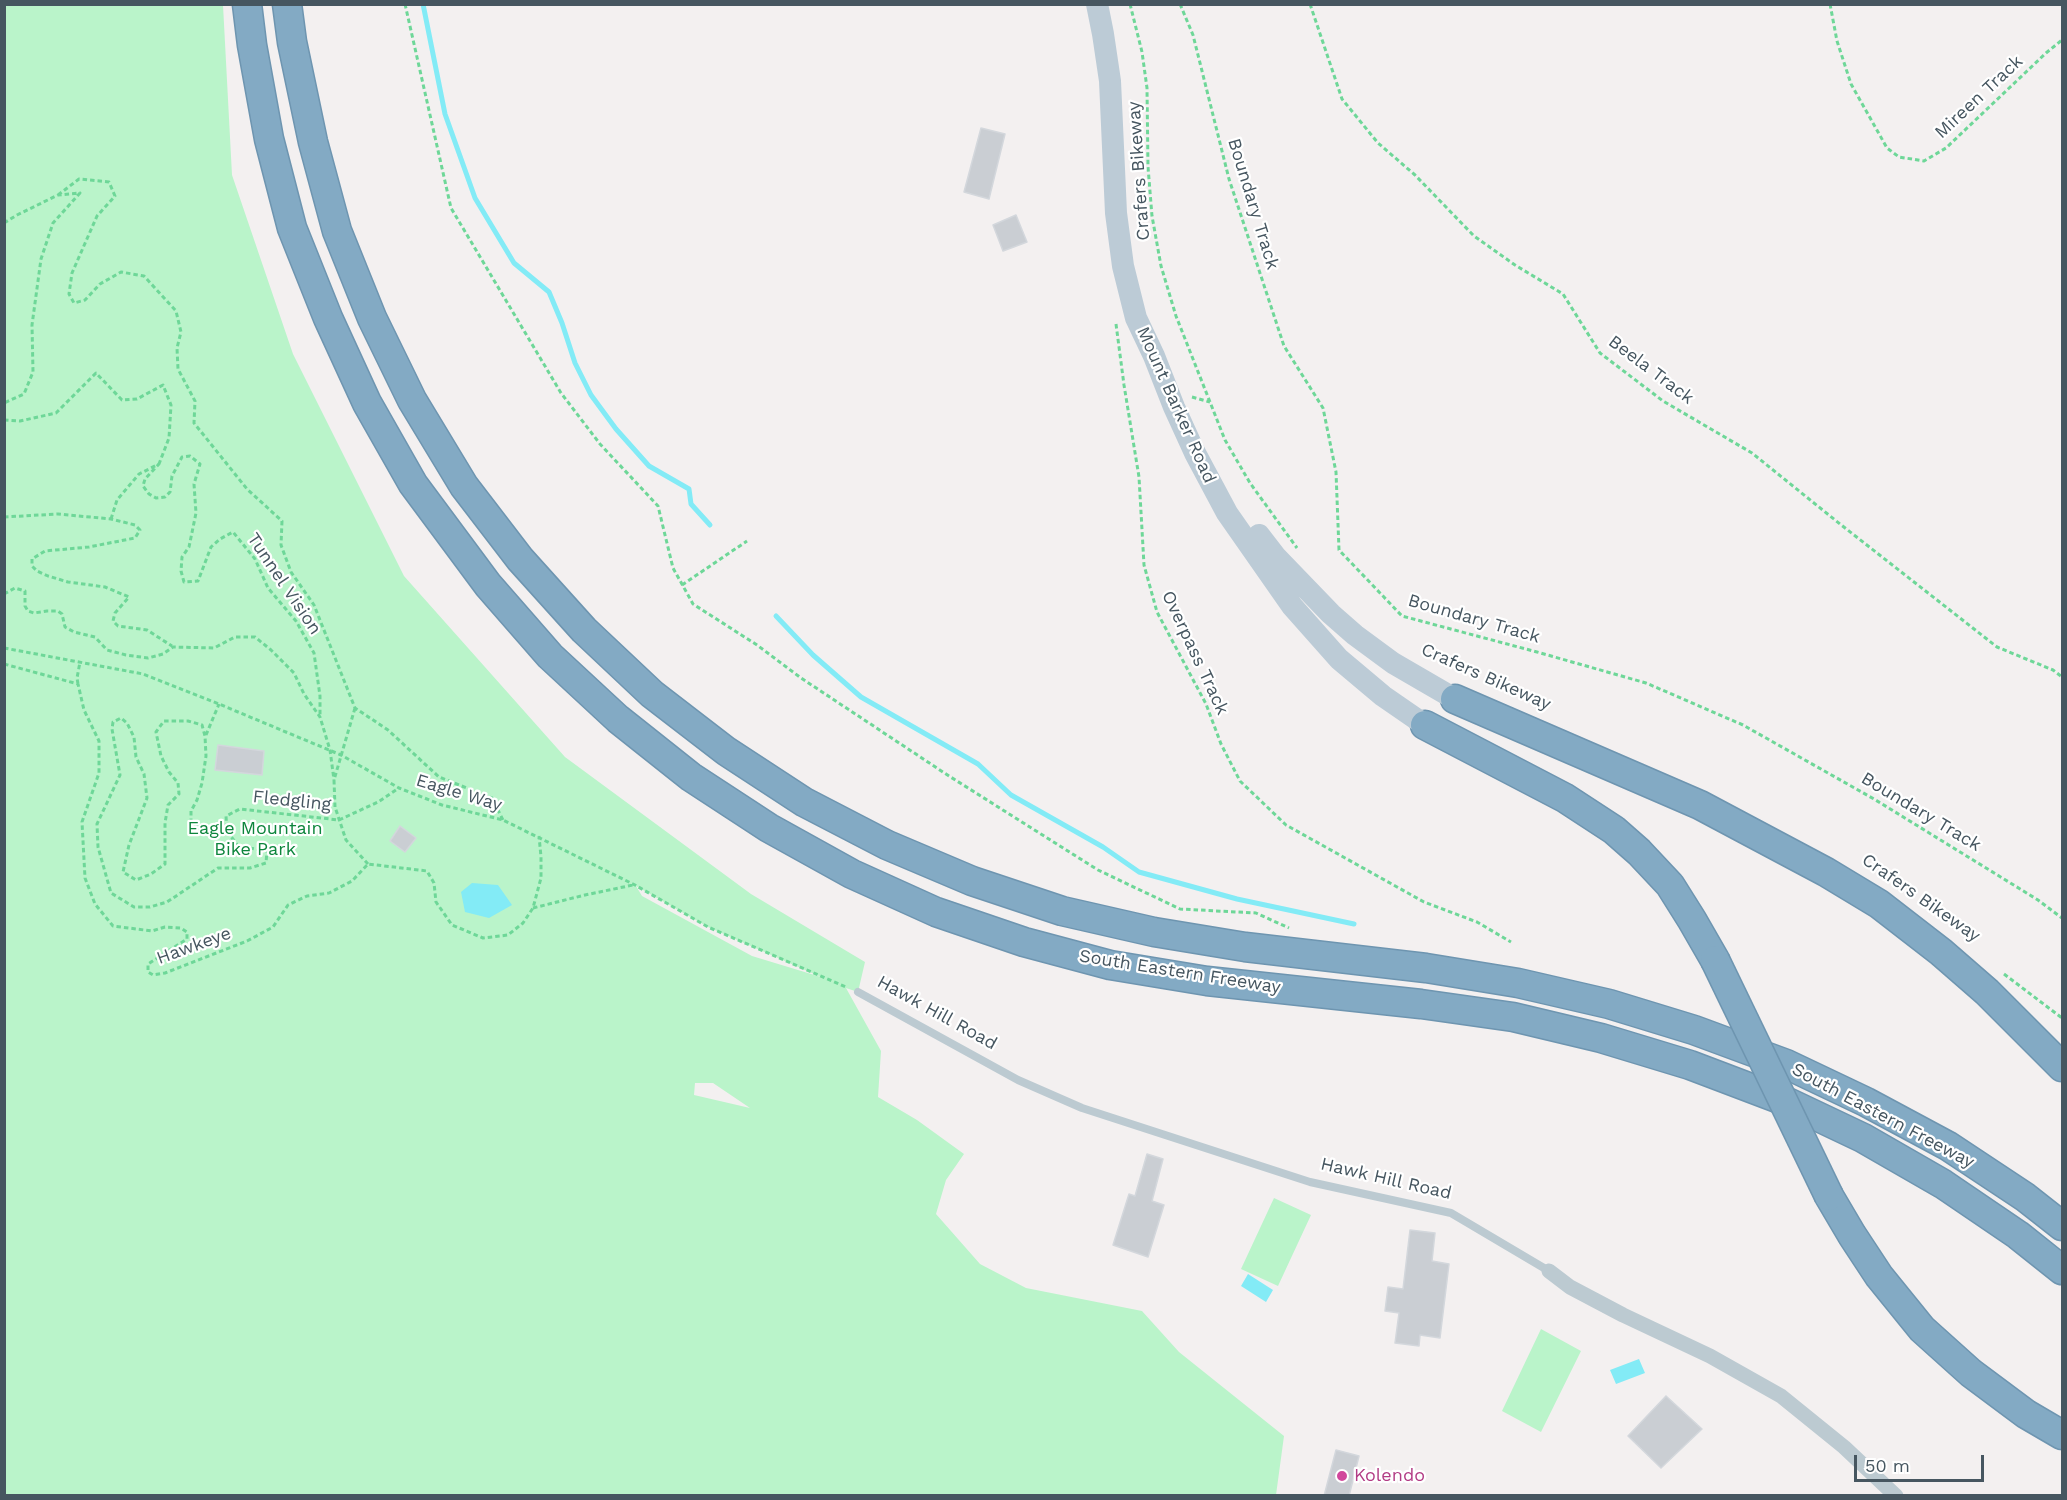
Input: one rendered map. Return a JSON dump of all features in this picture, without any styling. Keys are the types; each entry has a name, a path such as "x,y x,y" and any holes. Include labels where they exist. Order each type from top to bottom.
{"highway":[{"name":"South Eastern Freeway","path":"247,4 269,139 292,228 328,318 367,403 407,474 431,510 488,585 550,656 618,719 691,777 769,828 852,874 936,912 1023,942 1110,965 1207,981 1421,1004 1513,1017 1601,1038 1690,1065 1785,1101 1863,1138 1943,1184 2018,1235 2062,1270"},
{"name":"South Eastern Freeway","path":"287,4 292,42 313,142 337,231 372,318 412,400 464,486 520,560 584,630 652,694 726,752 804,802 887,845 972,881 1062,911 1154,932 1245,947 1426,968 1518,983 1609,1004 1694,1030 1786,1064 1948,1146 2025,1197 2062,1226"},
{"path":"1455,699 1700,805 1826,872 1879,904 1941,952 1987,992 2062,1067"},
{"path":"1425,725 1565,798 1594,816 1639,852 1670,885 1714,960 1830,1196 1878,1276 1922,1329 1971,1373 2026,1414 2062,1436"}],"main road":[{"name":"Mount Barker Road","path":"1096,4 1110,81 1116,213 1123,266 1136,318 1174,407 1227,513 1292,606 1339,659 1383,696 1425,725"},
{"name":"Mount Barker Road","path":"1106,4 1118,70 1124,203 1134,266 1151,326 1212,464 1248,520 1276,557 1331,614 1393,663 1455,699"}],"street":[{"name":"Hawk Hill Road","path":"1549,1271 1570,1287 1710,1356 1781,1396 1844,1447 1896,1496"}],"lane":[{"name":"Hawk Hill Road","path":"858,992 1018,1080 1082,1108 1310,1182 1451,1214 1549,1271"}],"path":[{"path":"405,4 451,208 561,393 600,444 658,506 673,568 693,604 949,776 1098,870 1180,909 1256,913 1288,927 1316,955"},
{"name":"Crafers Bikeway","path":"1130,4 1143,52 1147,88 1148,167 1152,216 1161,266 1176,316 1225,440 1250,483 1297,548"},
{"name":"Boundary Track","path":"1180,4 1193,35 1229,179 1284,346 1323,408 1336,472 1339,550 1402,616 1646,683 1743,725 1874,799 2038,900 2062,918"},
{"name":"Beela Track","path":"1310,4 1342,99 1378,143 1415,175 1474,236 1515,265 1563,294 1600,353 1664,401 1752,453 1997,647 2053,670 2062,677"},
{"name":"Mireen Track","path":"1830,4 1837,41 1851,84 1887,148 1899,157 1924,161 1946,148 2062,40"},
{"name":"Tunnel Vision","path":"4,223 58,195 79,178 109,182 115,196 97,216 72,273 69,294 74,303 85,300 100,284 121,273 144,276 176,311 181,332 177,348 178,369 195,401 194,423 247,489 282,521 281,545 291,572 314,605 326,629 355,708"},
{"path":"4,403 24,394 33,372 32,325 41,259 53,224 80,194 58,195"},
{"name":"Overpass Track","path":"1116,322 1139,477 1144,565 1157,612 1206,704 1221,744 1240,781 1286,825 1424,902 1477,922 1511,942"},
{"name":"Tunnel Vision","path":"4,420 20,422 56,413 96,373 122,400 137,399 163,385 171,405 170,438 159,464 145,479 143,486 149,494 156,498 165,497 170,492 172,476 182,457 190,456 200,464 194,484 196,513 189,547 182,557 181,571 184,582 198,581 211,547 232,532 255,559 268,588 296,621 314,653 320,696 320,717"},
{"path":"111,519 117,500 139,474 159,464"},
{"path":"4,517 58,513 111,519 135,525 140,530 135,538 89,547 45,551 32,559 32,566 48,576 68,582 105,587 129,597 115,614 113,621 118,626 147,630 173,647 214,648 235,637 255,637 272,650 294,673 304,694 320,717 330,750 334,780 334,807 346,840 369,864 427,871 434,883 436,902 452,925 483,938 508,935 523,923 533,908 541,878 539,836"},
{"path":"682,585 747,541"},
{"path":"4,594 15,588 24,591 25,606 28,611 58,612 62,614 65,627 94,637 108,650 148,658 163,654 173,647"},
{"name":"Eagle Way","path":"4,648 143,674 219,704 330,750 399,788 442,805 503,820 539,836 635,885 708,927 858,992"},
{"path":"4,664 78,684 80,662"},
{"name":"Hawkeye","path":"78,684 84,710 99,741 99,773 82,822 85,878 95,904 113,926 152,931 165,927 181,928 188,932 187,939 148,964 148,972 153,975 165,973 247,941 273,927 288,905 307,896 329,893 352,881 369,864"},
{"path":"205,736 219,704"},
{"path":"334,780 355,708 388,730 439,777 492,798 503,820"},
{"path":"121,718 127,723 134,737 136,757 144,774 147,798 129,844 123,872 136,880 151,874 165,864 165,823 168,805 178,794 178,783 161,756 156,732 164,721 174,719 202,725 205,736 205,765 191,811 191,822 201,829 215,832 228,831 238,846 267,851 266,863 250,868 218,868 167,902 150,907 134,907 111,893 98,848 97,824 120,775 112,729 113,722 121,718"},
{"name":"Fledgling","path":"228,831 226,816 240,809 339,820 378,802 399,788"},
{"path":"533,908 635,885"},
{"path":"1999,971 2062,1018"}],"green space":[{"name":"Eagle Mountain Bike Park","path":"4,5 223,5 232,175 293,354 404,576 565,757 751,894 865,962 858,992 846,988 881,1051 878,1097 917,1120 964,1154 946,1180 936,1214 980,1264 1026,1288 1142,1311 1179,1352 1284,1436 1276,1495 5,1495","holes":["636,886 708,927 821,977 752,956 642,896","695,1083 713,1083 750,1108 694,1095"]},
{"path":"1274,1198 1311,1215 1278,1286 1241,1269"},
{"path":"1541,1329 1581,1351 1541,1432 1502,1411"}],"water":[{"path":"472,883 498,885 512,905 489,918 465,912 461,892"},
{"path":"1248,1274 1273,1290 1266,1302 1241,1286"},
{"path":"1639,1359 1645,1373 1616,1384 1610,1370"}],"building":[{"path":"981,128 1005,134 989,199 964,192"},
{"path":"1016,215 1027,242 1003,251 993,225"},
{"path":"218,745 264,751 262,775 215,770"},
{"path":"400,826 416,838 405,852 390,841"},
{"path":"1147,1154 1163,1159 1152,1201 1164,1205 1148,1257 1113,1245 1129,1194 1135,1196"},
{"path":"1410,1230 1435,1233 1432,1261 1449,1264 1440,1338 1420,1335 1419,1346 1395,1343 1399,1313 1385,1311 1388,1287 1403,1289"},
{"path":"1666,1396 1702,1429 1661,1468 1628,1436"},
{"name":"Kolendo","path":"1336,1450 1359,1456 1349,1496 1324,1496"}],"waterway":[{"path":"423,4 445,114 475,198 514,263 549,292 575,363 591,395 616,429 649,466 689,489 691,504 710,525"},
{"path":"776,616 813,655 861,697 978,764 1011,795 1103,847 1139,872 1237,899 1354,924"}],"place":[{"name":"Kolendo","path":"1342,1476"}]}
